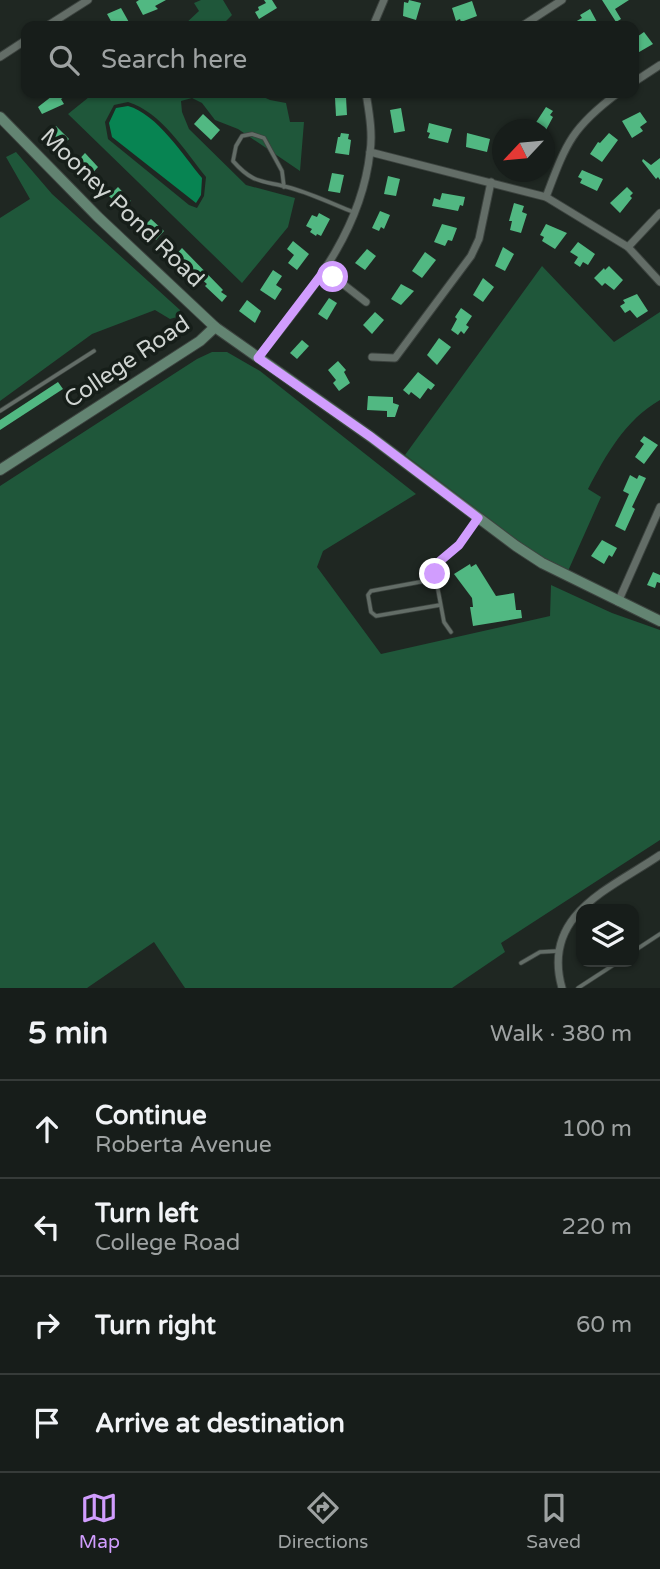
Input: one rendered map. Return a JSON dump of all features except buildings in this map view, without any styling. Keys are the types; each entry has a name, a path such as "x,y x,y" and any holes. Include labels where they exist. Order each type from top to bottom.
{"street":[{"path":"55,21 88,0"},
{"path":"375,21 384,0"},
{"path":"530,21 562,0"},
{"path":"0,57 21,43"},
{"path":"639,79 660,65"},
{"path":"258,358 340,248 355,213 370,152 367,98"},
{"path":"546,197 572,135 592,112 611,98"},
{"name":"Mooney Pond Road","path":"0,117 98,217 215,327"},
{"path":"370,152 546,197 628,247 660,282"},
{"path":"372,358 395,358 471,256 479,239 491,182"},
{"path":"628,247 660,213"},
{"path":"325,270 366,302"},
{"name":"College Road","path":"1,466 200,341 215,327 542,563 660,621"},
{"path":"618,602 660,507"},
{"path":"651,529 660,533"},
{"path":"562,988 558,975 558,951 575,912 660,855"}],"lane":[{"path":"284,187 282,170 264,138 252,134 242,135 233,161 244,174 265,184 284,187 355,213"},
{"path":"0,411 94,351"},
{"path":"451,632 444,622 435,574 440,561 459,545 478,518"},
{"path":"436,579 371,591 368,594 371,612 376,616 440,605"},
{"path":"639,948 660,933"},
{"path":"521,963 541,952 558,951"},
{"path":"578,988 610,967"}],"shaded area":[{"path":"201,0 223,0 232,15 226,21 188,21 199,11 194,3"},
{"path":"88,98 192,98 181,101 189,129 246,185 295,198 288,227 242,283 68,114","holes":["128,102 162,123 206,177 204,196 197,208 189,205 108,139 105,122 114,105"]},
{"path":"192,98 266,98 286,103 290,122 304,122 300,171 238,129 215,120 202,103"},
{"path":"128,106 139,110 159,126 202,178 201,195 196,203 112,137 109,123 116,108"},
{"path":"16,152 52,194 180,310 177,317 170,319 155,310 92,334 0,401 0,218 30,199 6,157"},
{"path":"542,266 614,342 660,312 660,400 627,428 609,451 588,489 601,497 568,571 534,553 405,455"},
{"path":"212,352 227,352 260,371 416,494 323,551 317,567 381,654 550,616 551,585 612,613 660,630 660,840 501,943 505,952 452,988 185,988 154,942 87,988 0,988 0,486"}],"route":[{"path":"333,277 325,270 258,358 371,437 478,518 459,545 440,561 435,574"}]}
